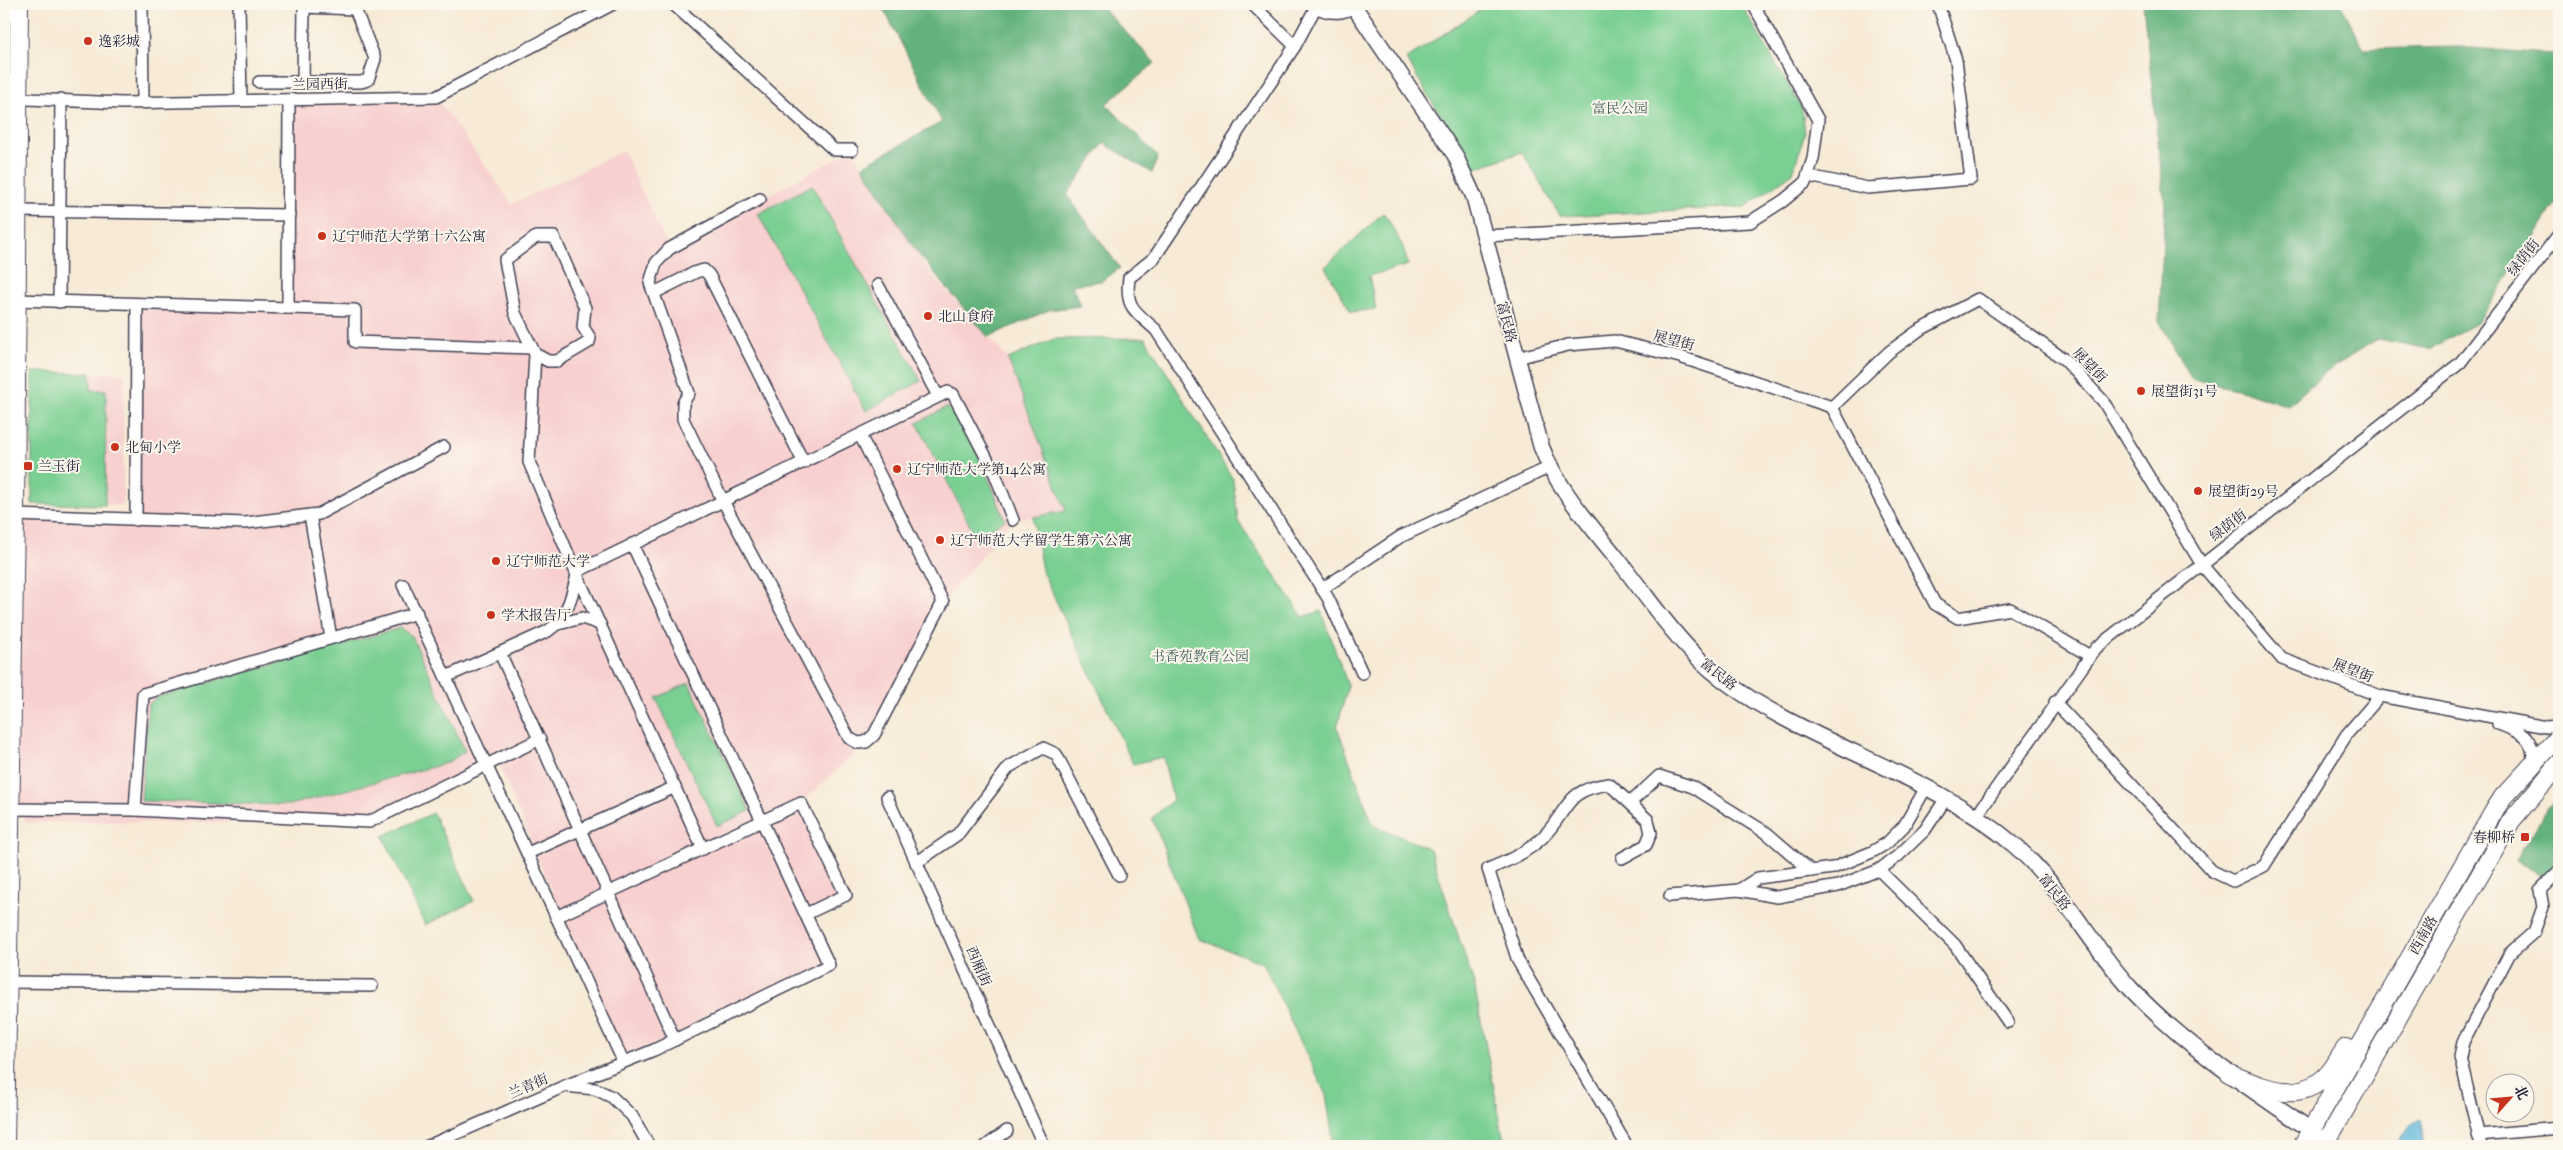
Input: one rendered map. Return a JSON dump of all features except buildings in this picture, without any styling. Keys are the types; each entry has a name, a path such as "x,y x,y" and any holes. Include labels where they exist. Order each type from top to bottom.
{"main road":[{"path":"5,1146 8,982 7,808 15,516 18,211 11,98 19,4"},
{"name":"西南路","path":"2302,1146 2494,811 2503,797 2559,736"},
{"name":"西南路","path":"2326,1144 2511,822 2559,764"},
{"path":"2230,1074 2261,1087 2286,1093 2309,1089 2328,1074 2353,1038 2382,1006"}],"street":[{"path":"142,4 143,102"},
{"path":"239,4 242,100"},
{"name":"兰园西街","path":"11,98 143,102 436,97 613,4"},
{"path":"673,4 834,150 852,150"},
{"path":"1252,4 1294,46"},
{"path":"1485,236 1750,222 1783,201 1805,183 1813,159 1818,120 1753,4"},
{"path":"1808,176 1868,188 1971,179 1956,60 1938,4"},
{"path":"1354,5 1335,11 1316,5 1294,46 1154,258 1129,278 1126,297 1134,309 1156,330 1322,589 1362,673"},
{"name":"富民路","path":"1354,5 1455,155 1474,197 1541,446 1550,467 1574,505 1692,652 1717,674 1787,720 1927,786 1977,815 2016,846 2036,867 2132,990 2230,1074 2311,1130 2326,1144"},
{"path":"259,82 303,82 362,82 368,80 375,59 354,6 304,7 303,82"},
{"path":"59,302 61,99"},
{"path":"288,308 289,100"},
{"path":"760,199 669,249 656,263 650,283 689,392 684,403 683,419 723,501 849,738 858,743 866,742 874,735 943,602 860,435"},
{"path":"18,211 289,215"},
{"name":"绿荫街","path":"1977,815 2055,702 2096,648 2460,363 2559,234"},
{"path":"16,300 355,310 355,342 534,351 548,361 557,361 590,342 590,338 583,327 585,308 554,237 536,237 505,260 515,313 534,351 529,462 577,573 703,849"},
{"path":"654,293 696,272 704,270 709,275 804,463"},
{"path":"878,285 938,396"},
{"name":"展望街","path":"1517,358 1568,345 1615,341 1680,356 1832,407 1889,352 1911,336 1978,299 2065,360 2103,401 2202,566 2282,659 2380,696 2468,714 2546,727 2559,726"},
{"path":"136,520 137,304"},
{"path":"558,624 571,600 577,573 632,544 804,463 948,392 953,394 995,474 1012,520"},
{"path":"1832,407 1935,604 1958,618 2010,609 2090,656"},
{"path":"15,516 245,523 319,514 444,447"},
{"path":"1322,589 1400,537 1550,467"},
{"path":"310,515 331,638"},
{"path":"565,1086 675,1040 829,965 632,544"},
{"path":"404,585 623,1061"},
{"path":"135,810 143,694 416,613"},
{"path":"446,677 548,631 558,624 582,618 600,624"},
{"path":"500,653 610,892 675,1040"},
{"path":"2055,702 2212,871 2233,881 2264,866 2347,734 2380,696"},
{"path":"2468,714 2505,727 2531,742 2535,750 2532,765"},
{"path":"7,808 135,810 369,822 540,739"},
{"path":"916,863 958,834 1009,767 1043,748 1056,754 1119,875"},
{"path":"1630,804 1659,776 1693,787 1768,834 1811,871"},
{"path":"1622,858 1646,845 1650,833 1648,820 1609,784 1590,787 1574,795 1543,837 1516,858 1488,869 1518,961 1627,1146"},
{"path":"1739,890 1758,878 1833,868 1872,852 1887,843 1904,826 1927,786"},
{"path":"528,853 675,787"},
{"path":"1670,896 1739,890 1777,897 1838,886 1879,870 1898,856 1925,830 1947,797"},
{"name":"西厢街","path":"887,798 1044,1146"},
{"path":"556,917 801,803 846,895 806,914"},
{"path":"1879,870 1955,945 2008,1022"},
{"path":"2559,871 2540,890 2543,907 2534,932 2510,953 2463,1042 2460,1057 2480,1141 2559,1128"},
{"path":"8,982 372,986"},
{"name":"兰青街","path":"428,1146 565,1086 595,1089 612,1097 632,1116 648,1146"},
{"path":"986,1146 1007,1131"}],"shaded area":[{"name":"辽宁师范大学","path":"436,97 512,204 623,151 669,249 852,150 927,269 1008,359 1066,511 1012,520 943,602 866,742 801,803 846,895 806,914 829,965 623,1061 497,760 369,822 24,822 24,809 11,808 15,515 136,520 137,304 288,308 289,100"},
{"name":"北甸小学","path":"91,373 124,373 123,505 105,505 106,390 91,390"}],"green space":[{"path":"881,4 1099,4 1155,63 1106,104 1158,156 1152,173 1104,143 1067,195 1120,268 1102,281 1072,285 1080,306 1049,310 988,337 916,251 862,166 942,122"},
{"name":"富民公园","path":"1489,4 1741,4 1802,109 1805,132 1793,173 1745,207 1560,216 1522,152 1473,169 1406,59"},
{"path":"2143,4 2341,4 2364,49 2460,47 2559,55 2559,200 2478,322 2430,349 2377,339 2325,373 2288,406 2240,390 2192,379 2159,321 2165,206"},
{"path":"812,185 921,381 866,411 758,214"},
{"path":"1383,213 1403,247 1408,265 1369,276 1376,309 1351,312 1325,267"},
{"name":"书香苑教育公园","path":"1145,338 1233,479 1238,521 1303,617 1321,611 1348,686 1337,727 1373,825 1430,849 1474,984 1505,1146 1334,1146 1326,1095 1263,963 1199,939 1152,818 1173,800 1163,757 1133,764 1042,571 1033,517 1066,511 1008,359 1054,339"},
{"path":"32,372 91,373 91,390 106,390 105,505 32,504"},
{"path":"947,407 965,430 973,445 988,476 1005,520 976,537 917,423"},
{"path":"400,628 412,636 465,751 447,763 289,805 141,801 148,705 157,697"},
{"path":"689,683 750,811 717,826 656,698"},
{"path":"2559,794 2559,862 2547,878 2516,861 2547,809"},
{"path":"433,813 474,901 425,925 383,836"}],"water":[{"path":"2420,1119 2425,1146 2396,1146 2410,1125"}],"place":[{"name":"逸彩城","path":"88,41"},
{"name":"辽宁师范大学第十六公寓","path":"322,236"},
{"name":"北山食府","path":"928,316"},
{"name":"展望街31号","path":"2141,391"},
{"name":"北甸小学","path":"115,447"},
{"name":"兰玉街","path":"28,466"},
{"name":"辽宁师范大学第14公寓","path":"897,469"},
{"name":"展望街29号","path":"2198,491"},
{"name":"辽宁师范大学留学生第六公寓","path":"940,540"},
{"name":"辽宁师范大学","path":"496,561"},
{"name":"学术报告厅","path":"491,615"},
{"name":"春柳桥","path":"2525,837"}]}
